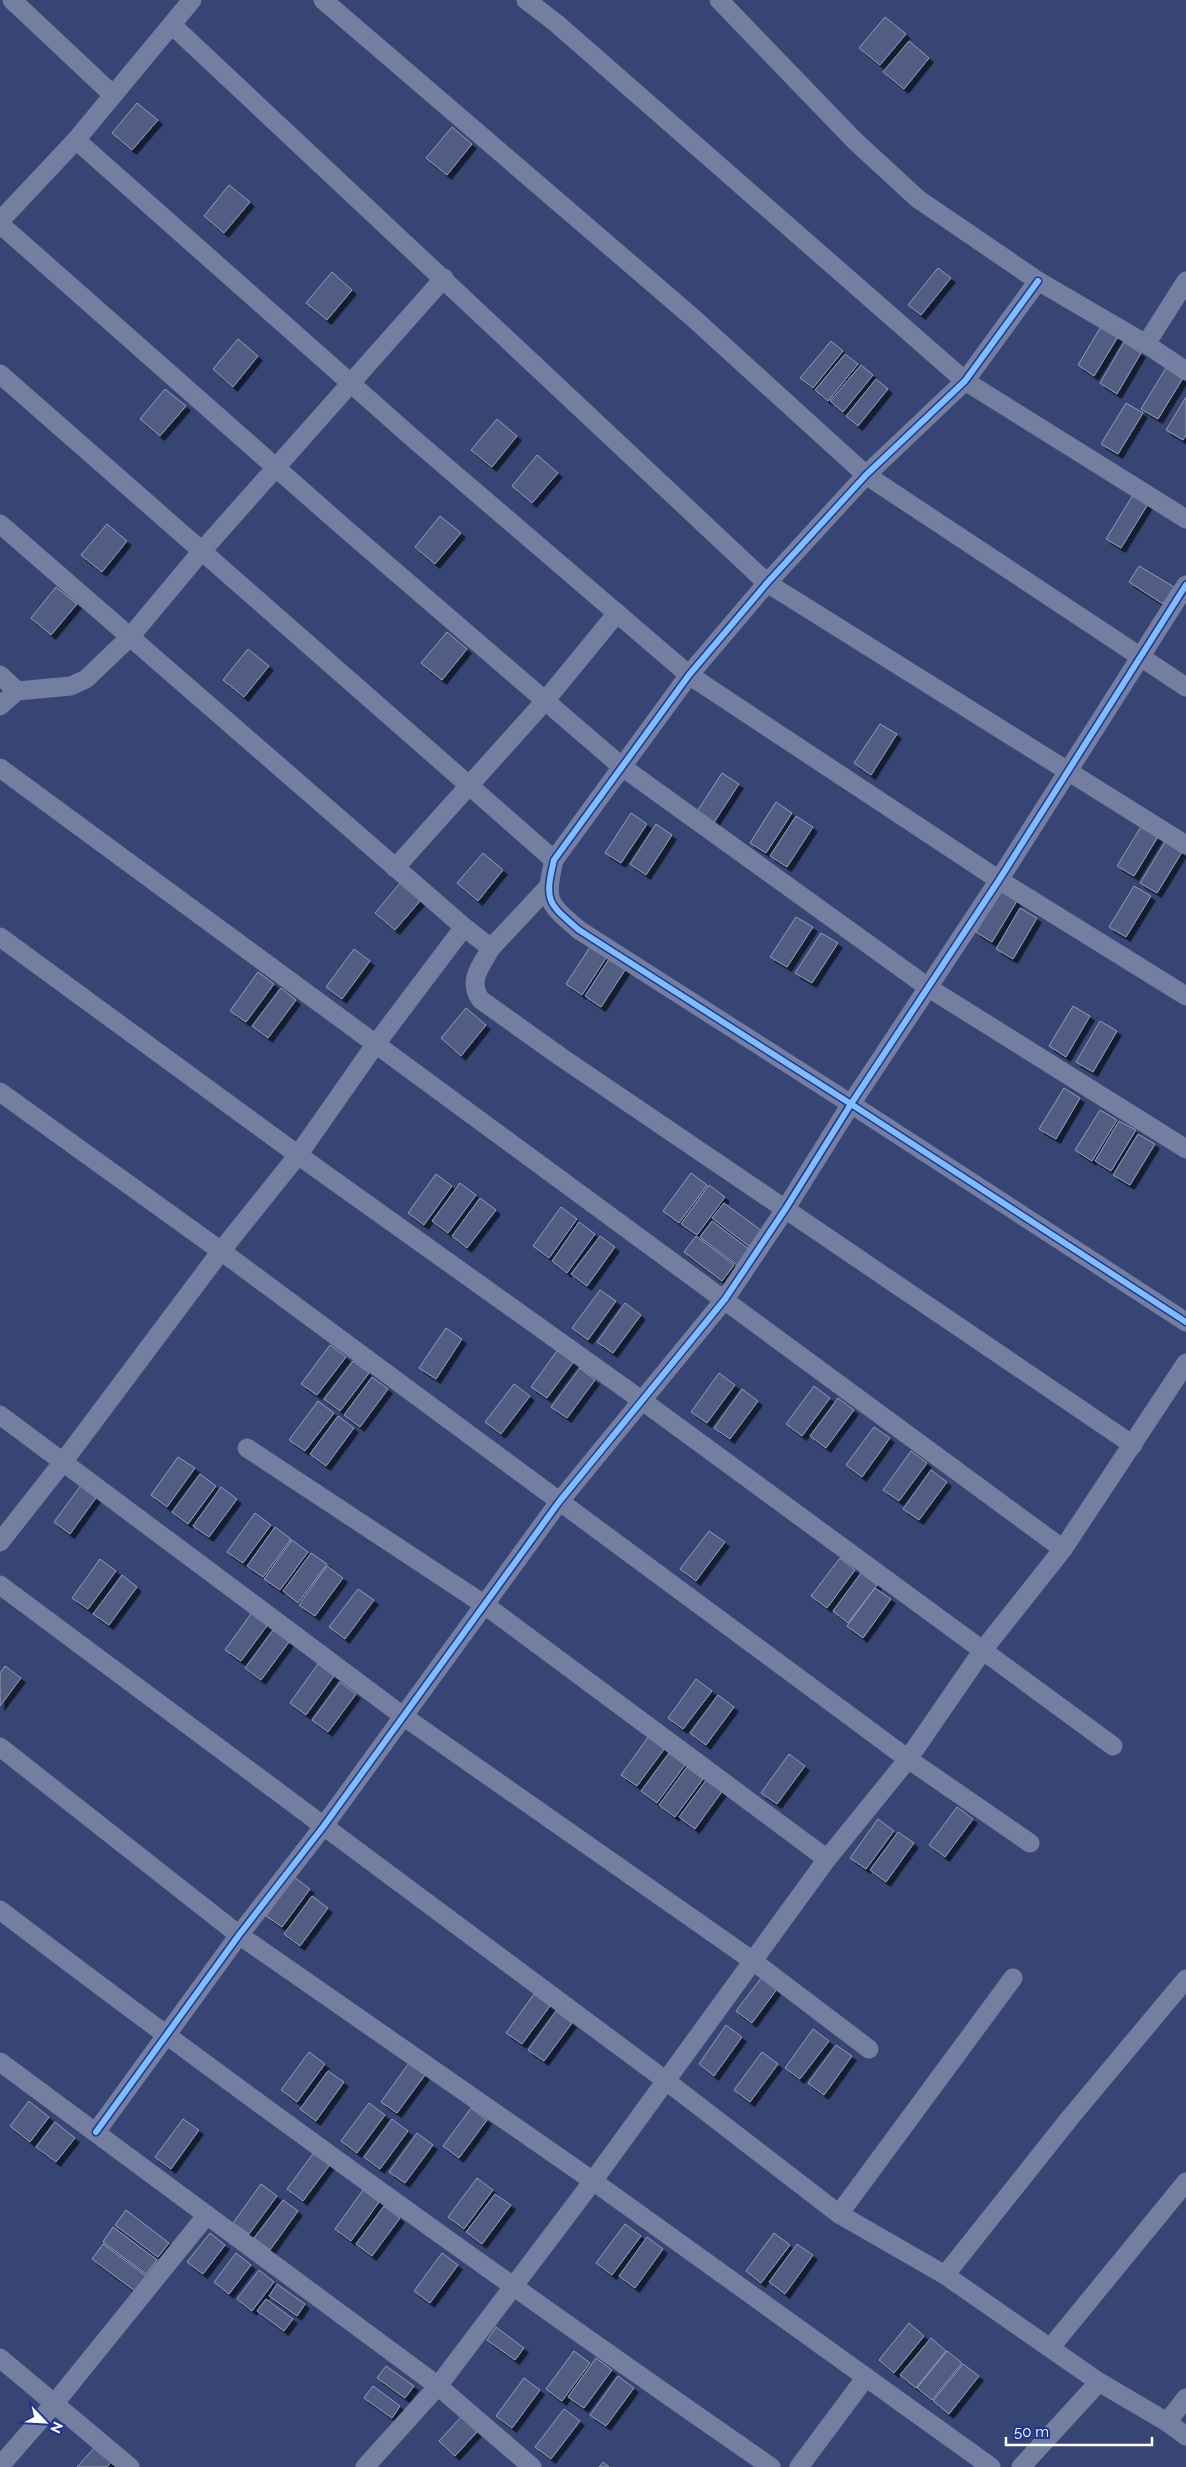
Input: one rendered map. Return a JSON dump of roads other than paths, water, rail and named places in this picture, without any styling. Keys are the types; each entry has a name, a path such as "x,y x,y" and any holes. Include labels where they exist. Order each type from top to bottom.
{"street":[{"path":"12,0 112,95"},
{"path":"192,0 76,140 0,223 278,468 341,526 620,766 929,988 1186,1149"},
{"path":"323,0 691,316 866,475 1186,687"},
{"path":"526,0 563,30 965,381 1186,518"},
{"path":"719,0 855,140 918,199 1038,281 1146,344 1186,371"},
{"path":"172,25 444,278 767,583 1186,844"},
{"path":"76,140 351,384 689,675 999,880 1186,996"},
{"path":"0,706 17,692 71,686 86,679 130,637 201,552 278,468 444,278"},
{"path":"1038,281 965,381 866,475 767,583 689,675 620,766 554,860 548,887 551,904 579,930 1186,1322"},
{"path":"1146,344 1186,281"},
{"path":"0,374 554,860"},
{"path":"0,524 395,868 464,927 492,948"},
{"path":"96,2132 239,1935 322,1827 560,1502 644,1402 725,1299 999,880 1186,585"},
{"path":"395,868 544,701 617,613"},
{"path":"0,675 17,692"},
{"path":"0,768 375,1046 725,1299 1063,1549"},
{"path":"548,887 492,948 474,978 473,986 481,1000 561,1057 1133,1445"},
{"path":"0,1542 64,1462 221,1251 298,1155 375,1046 464,927"},
{"path":"0,937 298,1155 644,1402 1113,1746"},
{"path":"0,1092 221,1251 908,1759 1030,1843"},
{"path":"365,2467 438,2386 593,2181 827,1860 908,1759 983,1650 1063,1549 1186,1363"},
{"path":"0,1415 403,1716 752,1961 869,2049"},
{"path":"247,1448 485,1605 827,1860"},
{"path":"0,1585 322,1827 665,2080 839,2214 945,2274 1099,2382 1167,2422 1186,2436"},
{"path":"0,1747 239,1935 593,2181 990,2467"},
{"path":"0,1910 165,2036 513,2288 771,2467"},
{"path":"839,2214 1013,1978"},
{"path":"945,2274 1069,2118 1186,1979"},
{"path":"0,2062 438,2386 532,2467"},
{"path":"1051,2347 1186,2182"},
{"path":"0,2466 54,2404 206,2216"},
{"path":"0,2358 130,2467"},
{"path":"799,2467 866,2377"},
{"path":"1022,2467 1099,2382"},
{"path":"1167,2422 1186,2398"}]}
